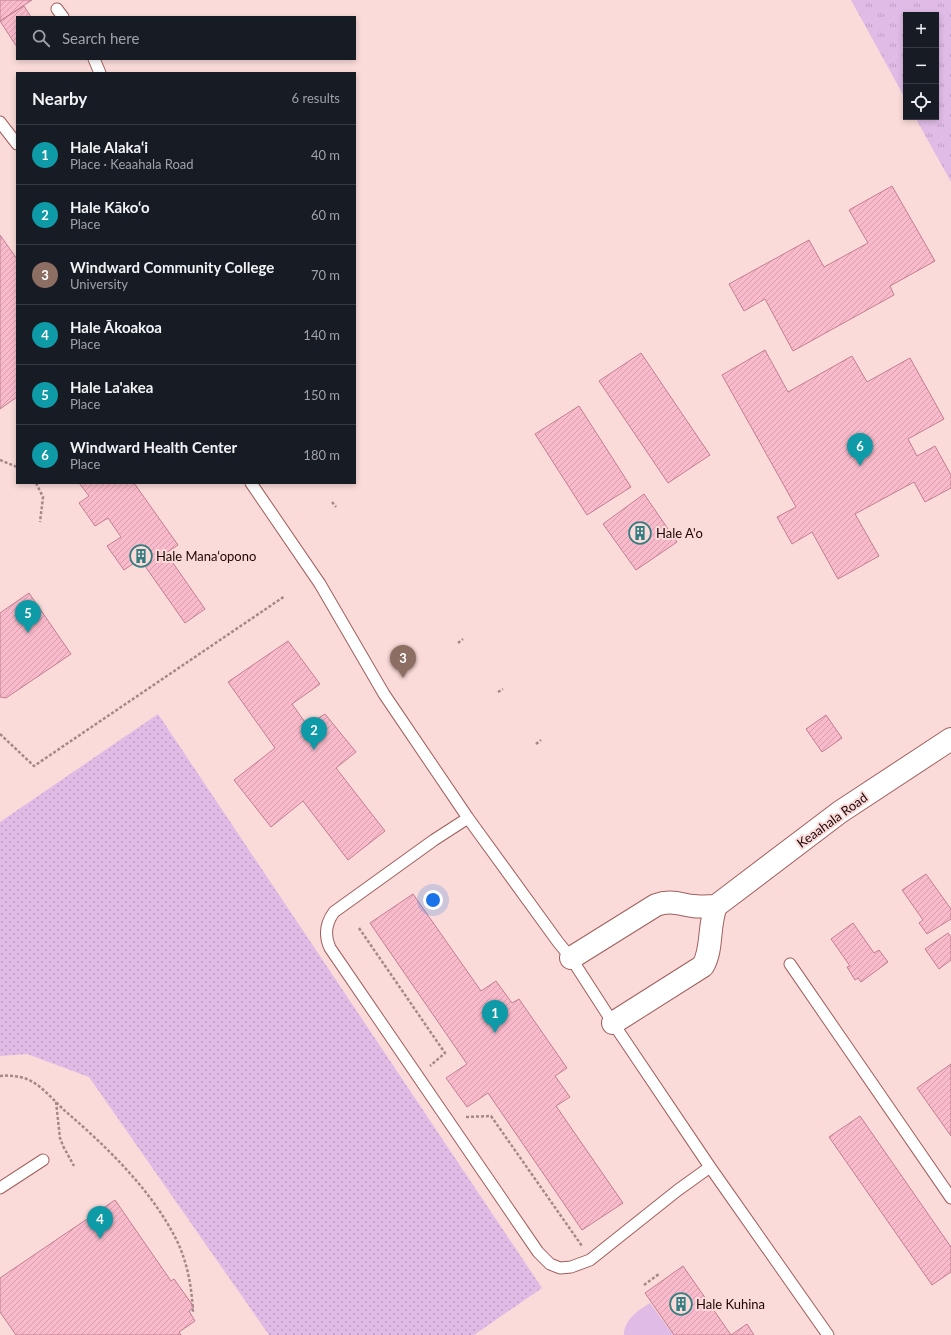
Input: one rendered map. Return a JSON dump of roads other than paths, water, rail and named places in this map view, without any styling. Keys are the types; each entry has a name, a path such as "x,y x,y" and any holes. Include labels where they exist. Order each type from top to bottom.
{"street":[{"name":"Keaahala Road","path":"716,906 840,812 948,746"},
{"path":"571,958 656,905 664,902 674,902 693,906 716,906 711,922 708,953 703,966 613,1023"}],"lane":[{"path":"94,60 100,72"},
{"path":"0,122 16,143"},
{"path":"252,484 320,584 384,694 468,818 571,958 710,1166 828,1335"},
{"path":"468,818 434,840 334,912 329,918 326,937 330,948 538,1252 550,1264 560,1268 571,1267 590,1260 710,1166"},
{"path":"790,964 951,1198"},
{"path":"0,1188 43,1160"}],"place":[{"name":"Windward Health Center","path":"860,466"},
{"name":"Hale A'o","path":"640,533"},
{"name":"Hale Mana‘opono","path":"141,556"},
{"name":"Hale La'akea","path":"28,633"},
{"name":"Windward Community College","path":"403,678"},
{"name":"Hale Kāko‘o","path":"314,750"},
{"name":"Hale Alaka‘i","path":"495,1033"},
{"name":"Hale Ākoakoa","path":"100,1239"},
{"name":"Hale Kuhina","path":"681,1304"}]}
